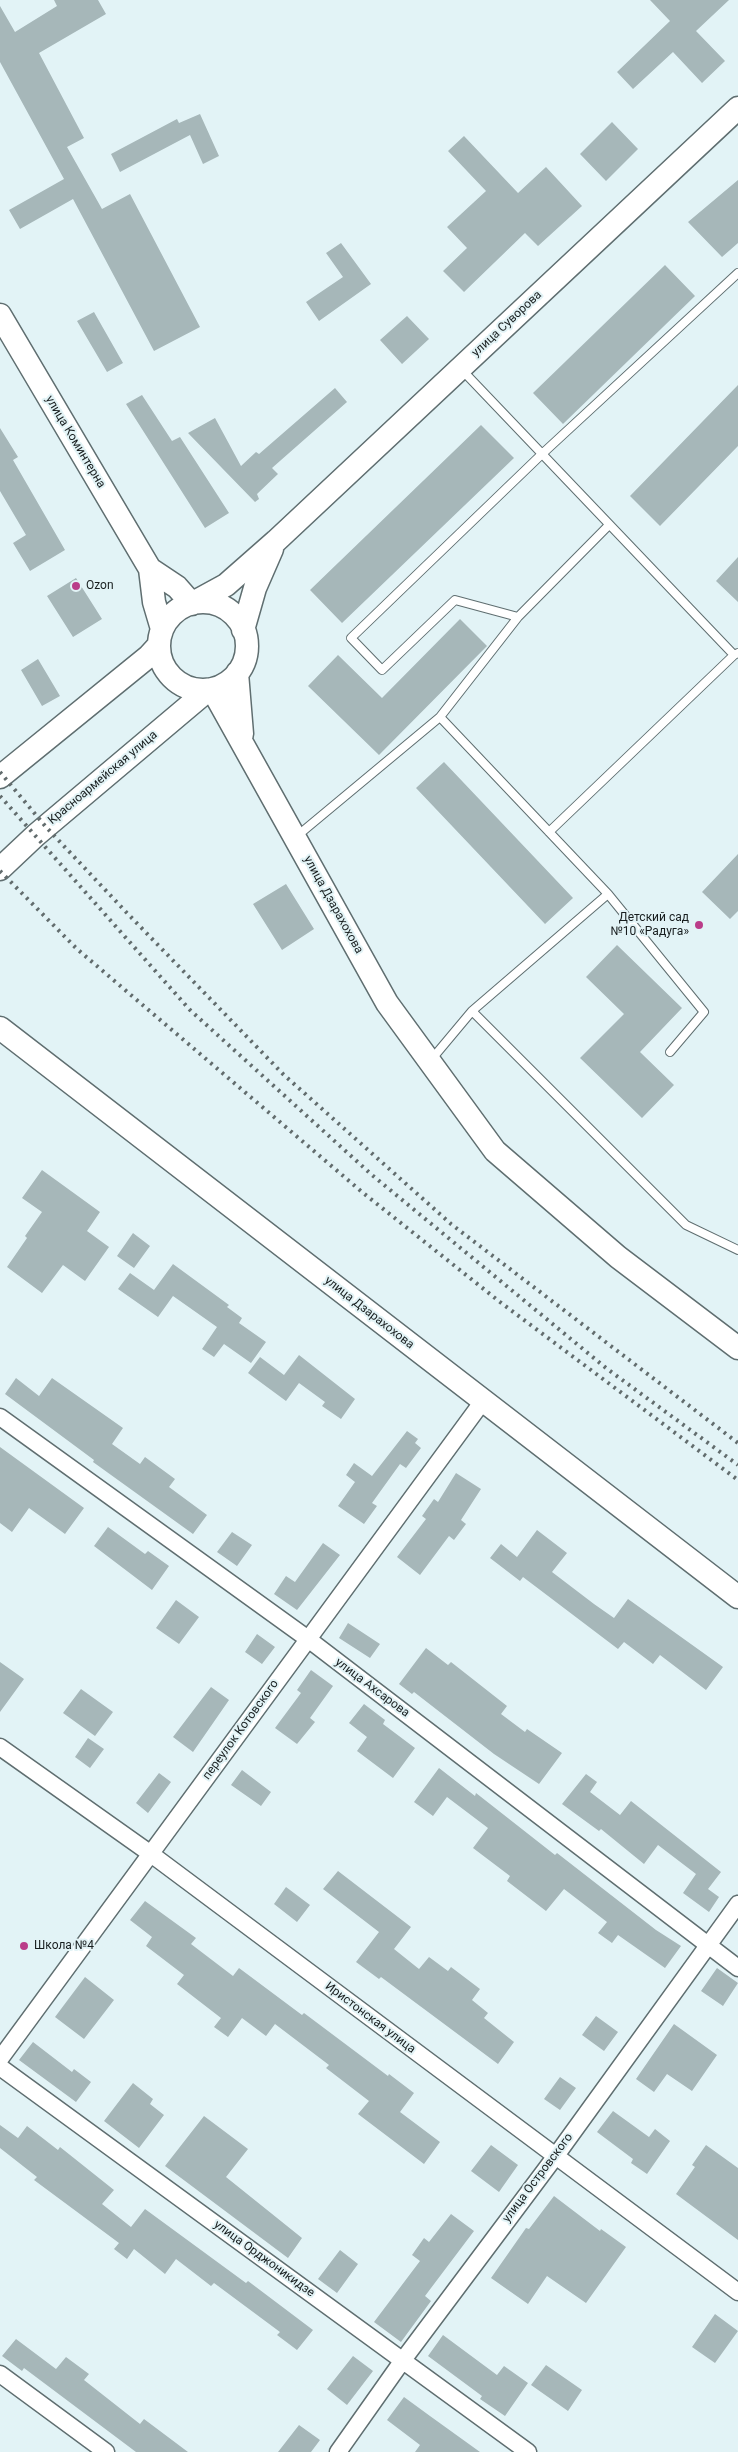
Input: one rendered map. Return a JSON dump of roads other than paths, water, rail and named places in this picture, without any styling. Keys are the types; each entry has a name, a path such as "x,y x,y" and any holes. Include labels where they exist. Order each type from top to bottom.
{"street":[{"name":"улица Суворова","path":"192,604 226,586 276,541 738,108"},
{"name":"улица Коминтерна","path":"0,315 150,569 160,637"},
{"name":"улица Суворова","path":"243,630 255,588 276,541"},
{"name":"улица Коминтерна","path":"150,569 177,587 192,604"},
{"path":"0,777 149,656 174,613 192,604 209,603 223,608 235,617 243,630 246,652 237,673"},
{"path":"160,637 160,658 170,676 188,688 210,690"},
{"name":"Красноармейская улица","path":"0,869 36,835 210,690 224,685 237,673"},
{"name":"улица Дзарахохова","path":"237,673 242,740"},
{"name":"улица Дзарахохова","path":"210,690 242,740 387,1003 495,1151 618,1257 738,1348"},
{"name":"улица Дзарахохова","path":"0,1028 738,1597"},
{"name":"переулок Котовского","path":"0,2059 482,1401"},
{"name":"улица Ахсарова","path":"0,1417 308,1639 738,1968"},
{"name":"Иристонская улица","path":"0,1747 151,1854 738,2292"},
{"name":"улица Островского","path":"338,2452 403,2360 555,2157 738,1904"},
{"name":"улица Орджоникидзе","path":"0,2067 528,2452"},
{"path":"0,2374 106,2452"}],"lane":[{"path":"518,617 454,600 382,670 351,638 542,454 738,273"},
{"path":"460,368 736,654 549,832"},
{"path":"296,838 440,717 518,617 609,524"},
{"path":"440,717 608,894 704,1012 670,1052"},
{"path":"430,1062 472,1011 608,894"},
{"path":"472,1011 686,1225 738,1250"}],"railway":[{"path":"0,772 46,827 283,1074 451,1224 738,1443"},
{"path":"0,796 190,1010 372,1175 606,1368 738,1465"},
{"path":"0,871 77,949 362,1192 500,1302 738,1480"}],"place":[{"name":"Ozon","path":"76,586"},
{"name":"Детский сад №10 «Радуга»","path":"699,925"},
{"name":"Школа №4","path":"24,1946"}]}
